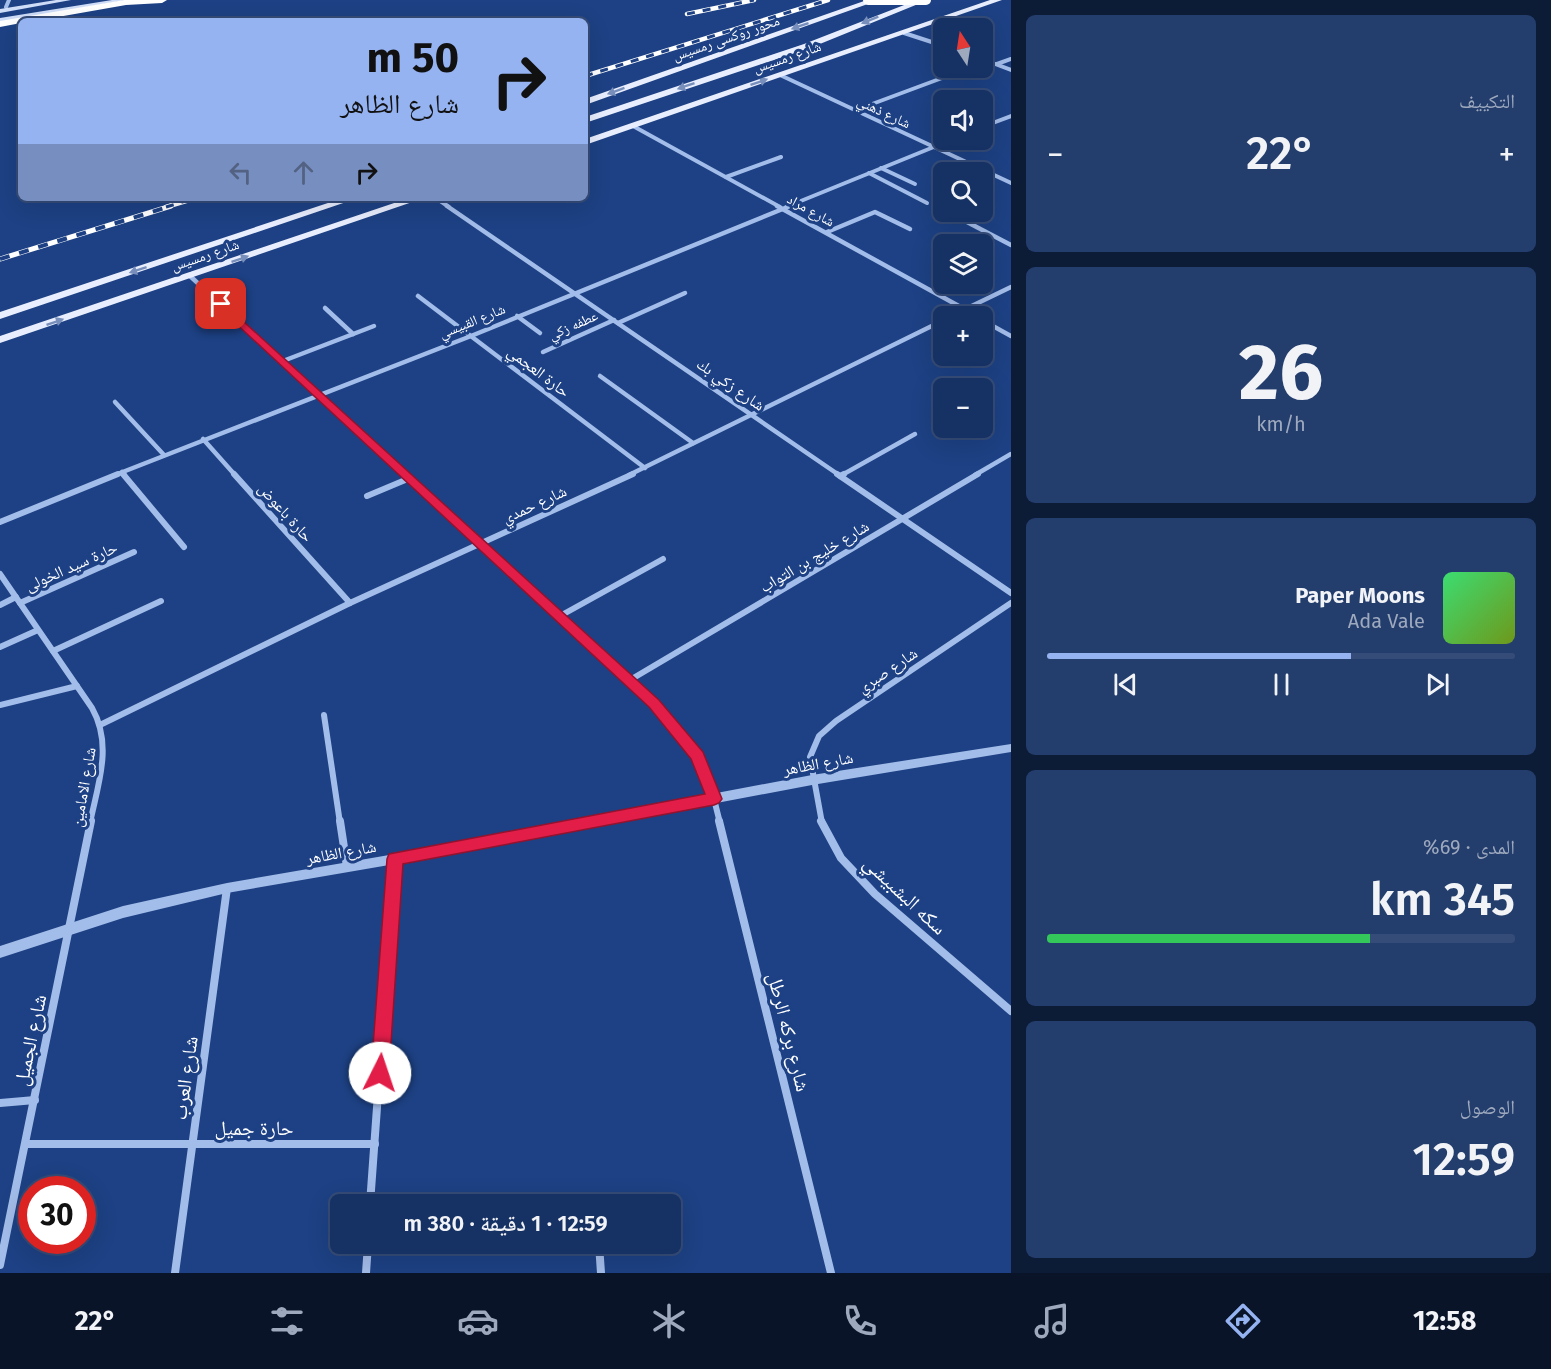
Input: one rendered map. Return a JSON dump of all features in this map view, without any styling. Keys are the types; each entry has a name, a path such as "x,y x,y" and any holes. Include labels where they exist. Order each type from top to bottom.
{"highway":[{"path":"47,16 97,0"},
{"path":"31,18 141,0"},
{"path":"3,8 47,16 162,0"},
{"path":"868,0 925,0"},
{"path":"0,23 18,20"},
{"path":"0,23 18,20"},
{"path":"0,23 18,24"},
{"path":"0,34 18,31"}],"main road":[{"path":"3,8 47,0"},
{"path":"3,8 68,0"},
{"path":"27,18 124,0"},
{"name":"محور روكسى رمسيس","path":"588,101 875,0"},
{"name":"شارع رمسيس","path":"588,119 807,46 925,0"},
{"path":"984,0 997,1"},
{"name":"شارع رمسيس","path":"588,141 997,1"},
{"path":"889,13 913,16 925,25"},
{"path":"0,23 18,20"},
{"path":"244,234 326,201"},
{"name":"شارع رمسيس","path":"0,315 343,201"},
{"name":"شارع رمسيس","path":"0,340 410,201"}],"street":[{"path":"904,33 933,42"},
{"path":"996,64 1011,59"},
{"path":"993,63 1011,70"},
{"name":"شارع ذهني","path":"780,75 933,147"},
{"path":"856,110 942,78"},
{"path":"993,123 1011,116"},
{"name":"شارع مراد","path":"633,126 958,306"},
{"name":"شارع القبيسي","path":"0,522 318,393 471,336 933,147"},
{"name":"شارع ذهني","path":"940,150 1011,183"},
{"path":"726,177 781,157"},
{"path":"881,168 915,184"},
{"path":"868,173 927,203"},
{"name":"شارع زكي بك","path":"440,201 1011,593"},
{"path":"827,232 876,212 910,229"},
{"path":"967,222 1011,245"},
{"name":"شارع بركه الرطل","path":"190,276 630,680 676,728 698,756 714,799 831,1273"},
{"path":"973,306 1011,287"},
{"name":"عطفه زكي","path":"543,352 685,293"},
{"name":"حارة العجمي","path":"418,296 645,468"},
{"path":"325,308 353,334"},
{"path":"517,316 540,333"},
{"name":"شارع حمدي","path":"102,724 350,603 645,468 933,325"},
{"path":"283,361 374,326"},
{"path":"993,326 1011,336"},
{"path":"600,376 693,444"},
{"path":"115,402 164,455"},
{"path":"840,476 915,434"},
{"name":"حارة باعوض","path":"203,439 350,603"},
{"name":"شارع خليج بن التواب","path":"630,680 1011,454"},
{"path":"122,472 184,547"},
{"path":"367,496 410,478"},
{"name":"حارة سيد الخولى","path":"0,604 18,600 134,552"},
{"path":"560,616 663,559"},
{"path":"0,574 102,724"},
{"path":"53,651 161,601"},
{"name":"شارع صبري","path":"812,780 810,757 819,736 836,721 1011,603"},
{"path":"0,647 38,630"},
{"path":"0,705 77,686"},
{"path":"324,715 347,867"},
{"name":"شارع الامامين","path":"70,927 103,760 105,739 102,724"},
{"name":"شارع الظاهر","path":"0,952 70,927 144,906 227,888 395,859 812,780 1011,748"},
{"name":"سكه البشبيشي","path":"812,780 820,819 841,858 875,894 1011,1011"},
{"path":"371,1194 395,859"},
{"name":"شارع العرب","path":"176,1273 227,888"},
{"name":"شارع الجميل","path":"0,1265 70,927"},
{"path":"0,1103 35,1100"},
{"name":"حارة جميل","path":"26,1144 375,1144"},
{"path":"366,1273 367,1254"},
{"path":"600,1254 601,1273"}],"railway":[{"path":"687,14 754,0"},
{"path":"588,75 828,0"},
{"path":"166,207 186,201"},
{"path":"0,259 171,206"}],"route":[{"path":"221,304 654,704 698,756 714,799 395,859 380,1073"}]}
